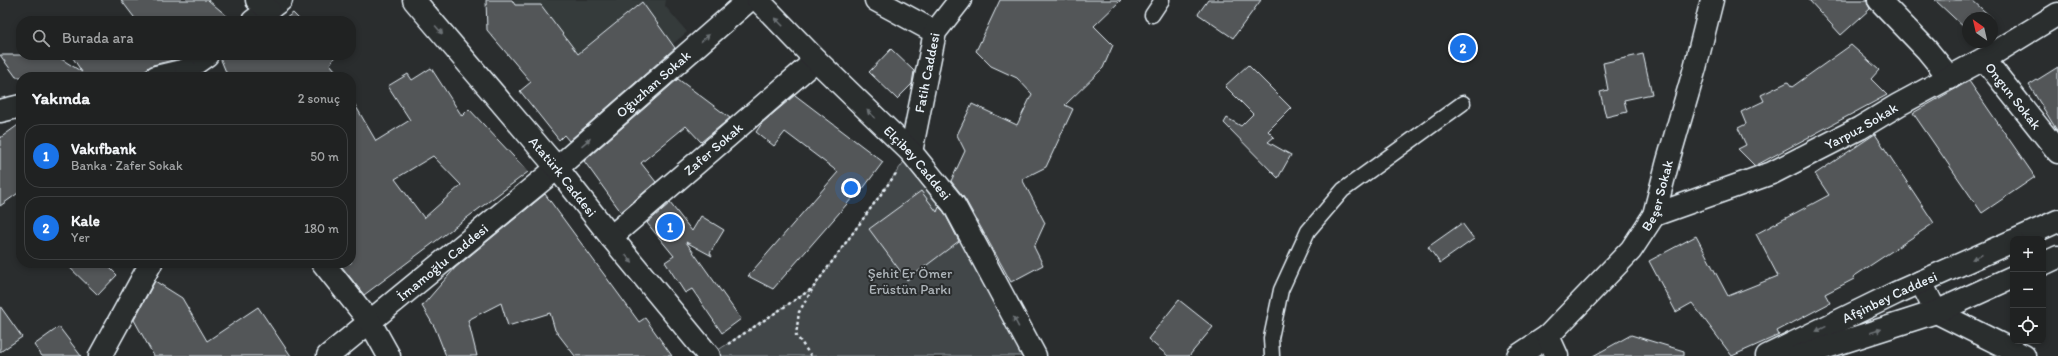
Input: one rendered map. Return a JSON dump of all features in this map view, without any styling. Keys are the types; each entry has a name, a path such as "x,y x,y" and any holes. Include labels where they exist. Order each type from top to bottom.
{"street":[{"name":"Atatürk Caddesi","path":"414,0 557,168 611,237 715,352"},
{"name":"Oğuzhan Sokak","path":"557,168 749,0"},
{"name":"Elçibey Caddesi","path":"758,0 816,60 911,152 954,205 1035,356"},
{"path":"876,0 935,32"},
{"name":"Fatih Caddesi","path":"911,152 935,32 960,0"},
{"name":"Beşer Sokak","path":"1518,356 1548,336 1631,250 1654,215 1695,68 1712,0"},
{"path":"1879,0 1927,50 1950,78"},
{"name":"Yarpuz Sokak","path":"1654,215 1772,173 1860,128 1898,105 1950,78 2058,14"},
{"name":"Ongun Sokak","path":"1984,59 2058,152"},
{"path":"190,72 202,60"},
{"name":"Zafer Sokak","path":"611,237 816,60"},
{"name":"İmamoğlu Caddesi","path":"328,356 557,168"},
{"path":"2025,236 2058,221"},
{"name":"Afşinbey Caddesi","path":"1766,356 1921,282 2010,242"},
{"path":"2046,263 2058,257"},
{"path":"100,356 148,268"},
{"path":"327,268 370,322 389,356"},
{"name":"Afşinbey Caddesi","path":"1799,356 1936,312 2010,278"},
{"path":"1921,282 1936,312 2024,356"},
{"path":"1548,336 1557,356"}],"lane":[{"path":"1152,15 1162,0"},
{"path":"1272,356 1271,338 1281,290 1308,231 1343,190 1463,103"}],"path":[{"path":"811,356 796,335 799,312 813,288 911,152"},
{"path":"715,352 813,288"}],"shaded area":[{"path":"487,0 666,0 665,6 687,32 576,125"}],"green space":[{"name":"Şehit Er Ömer Erüstün Parkı","path":"911,152 1035,356 709,356 813,288"}],"building":[{"path":"121,0 208,0 227,16 133,16"},
{"path":"486,0 512,0 515,5 541,5 578,54 642,2 675,48 569,141 564,135 559,140 520,91 531,82 487,30"},
{"path":"1000,0 1121,0 1094,26 1113,45 1103,68 1065,105 1073,109 1046,167 1022,179 1045,223 1034,247 1043,265 1011,282 965,199 951,181 965,151 957,135 972,104 1017,125 1032,94 1017,78 991,66 976,51"},
{"path":"1208,0 1261,0 1233,38 1198,14"},
{"path":"1809,0 1867,0 1870,9 1841,35"},
{"path":"1935,0 1972,0 1985,12 1962,12 1962,25"},
{"path":"293,13 296,16 289,16"},
{"path":"1851,45 1879,70 1871,79 1887,95 1755,166 1738,149 1746,145 1738,128 1746,124 1741,112 1764,101 1761,95 1788,82 1792,87"},
{"path":"891,49 914,71 912,84 897,99 869,72"},
{"path":"1643,54 1652,94 1624,100 1627,112 1606,117 1600,92 1608,90 1603,63"},
{"path":"0,55 16,55 16,60 63,60 82,72 16,72 16,77"},
{"path":"74,60 173,60 153,65 145,72 82,72"},
{"path":"221,60 333,60 330,64 337,72 226,72"},
{"path":"1248,65 1291,108 1268,131 1274,137 1268,142 1291,155 1278,178 1224,123 1227,118 1241,126 1253,114 1225,86"},
{"path":"2058,67 2058,132 2029,85"},
{"path":"431,68 462,116 469,109 528,172 364,295 343,268 356,268 356,107 376,141 410,120 388,86 408,74 412,80","holes":["433,156 461,185 424,218 395,179"]},
{"path":"678,79 730,118 701,142 686,126 641,163 656,182 621,212 584,161"},
{"path":"1969,81 2035,177 1982,213 1913,113"},
{"path":"795,95 883,162 862,190 860,189 773,289 748,276 838,172 785,132 774,146 756,132 762,123"},
{"path":"16,127 16,195 0,206 0,138"},
{"path":"1875,134 1934,223 1853,277 1854,279 1825,294 1830,303 1777,331 1779,335 1732,356 1692,303 1676,312 1649,261 1696,236 1728,296 1778,276 1756,234 1829,195 1815,174"},
{"path":"921,191 937,212 939,207 944,212 959,241 907,280 869,229"},
{"path":"545,194 639,322 645,318 672,356 575,356 555,330 550,313 508,326 501,303 468,320 477,356 446,356 435,328 422,306 455,268"},
{"path":"670,203 692,231 701,216 724,230 710,253 712,256 686,242 741,319 722,333 692,289 685,293 665,262 674,256 647,223"},
{"path":"1462,223 1474,239 1440,263 1428,247"},
{"path":"70,268 110,268 117,275 98,295"},
{"path":"155,281 182,298 207,341 258,307 291,356 154,356 134,320"},
{"path":"1179,300 1213,327 1189,356 1168,356 1148,339"},
{"path":"0,306 22,337 0,352"},
{"path":"59,327 81,356 42,356 34,345"},
{"path":"1631,335 1684,351 1684,356 1593,356"}],"place":[{"name":"Kale","path":"1463,48"},
{"name":"Vakıfbank","path":"670,227"}]}
